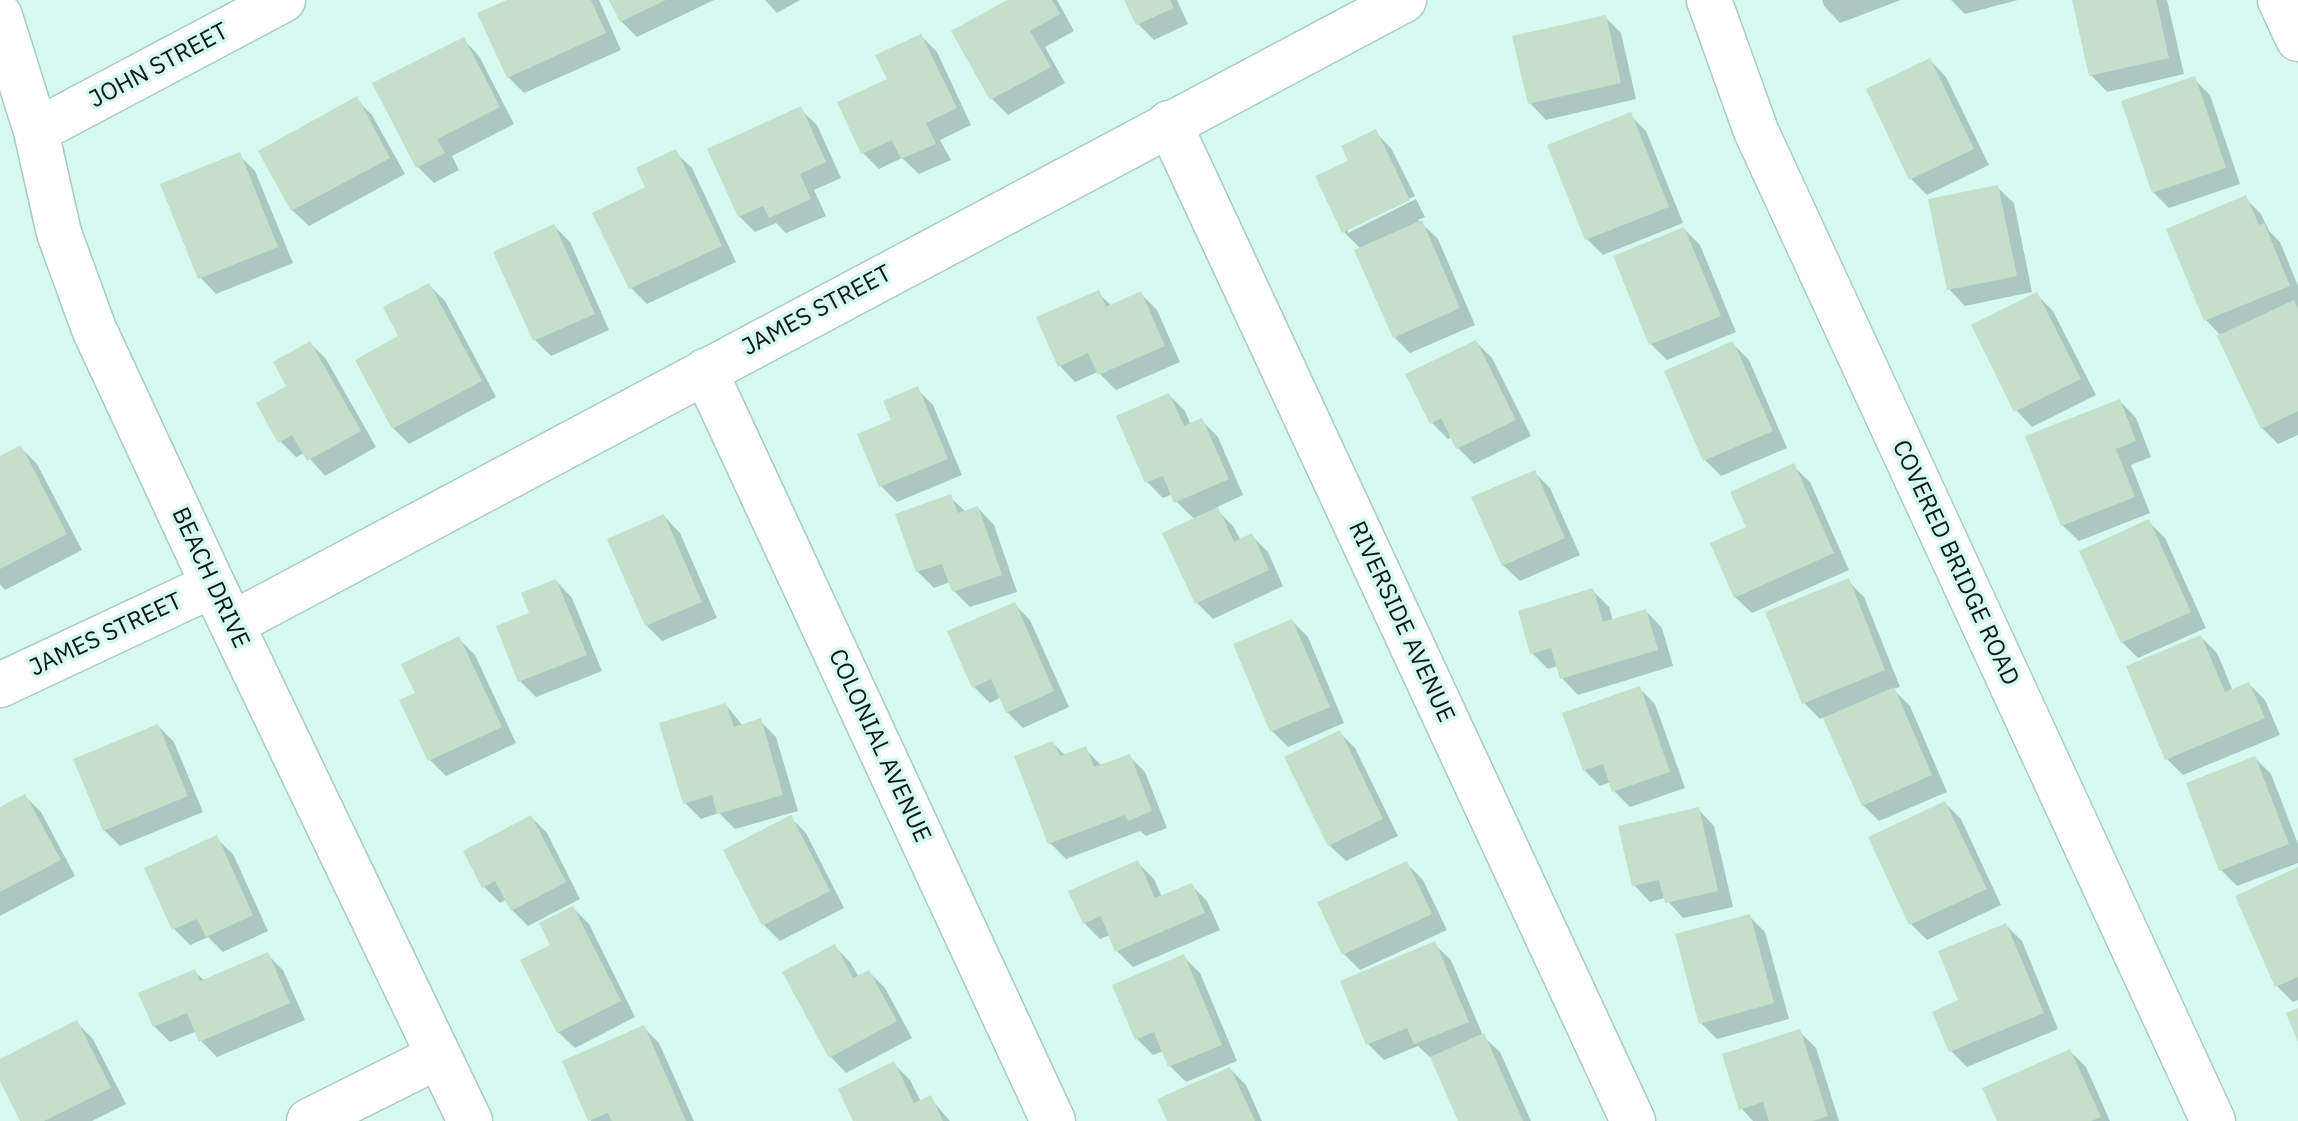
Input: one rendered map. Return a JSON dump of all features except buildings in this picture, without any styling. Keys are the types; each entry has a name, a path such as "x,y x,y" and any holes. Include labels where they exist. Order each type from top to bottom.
{"street":[{"name":"JOHN STREET","path":"36,131 283,0"},
{"name":"JAMES STREET","path":"232,624 1404,0"},
{"name":"COVERED BRIDGE ROAD","path":"1709,0 1756,131 2213,1121"},
{"path":"2280,0 2298,39"},
{"name":"BEACH DRIVE","path":"0,16 36,131 59,233 94,329 470,1121"},
{"name":"RIVERSIDE AVENUE","path":"1169,123 1633,1121"},
{"name":"COLONIAL AVENUE","path":"705,371 1053,1121"},
{"name":"JAMES STREET","path":"0,685 213,585"},
{"path":"309,1121 439,1056"}]}
